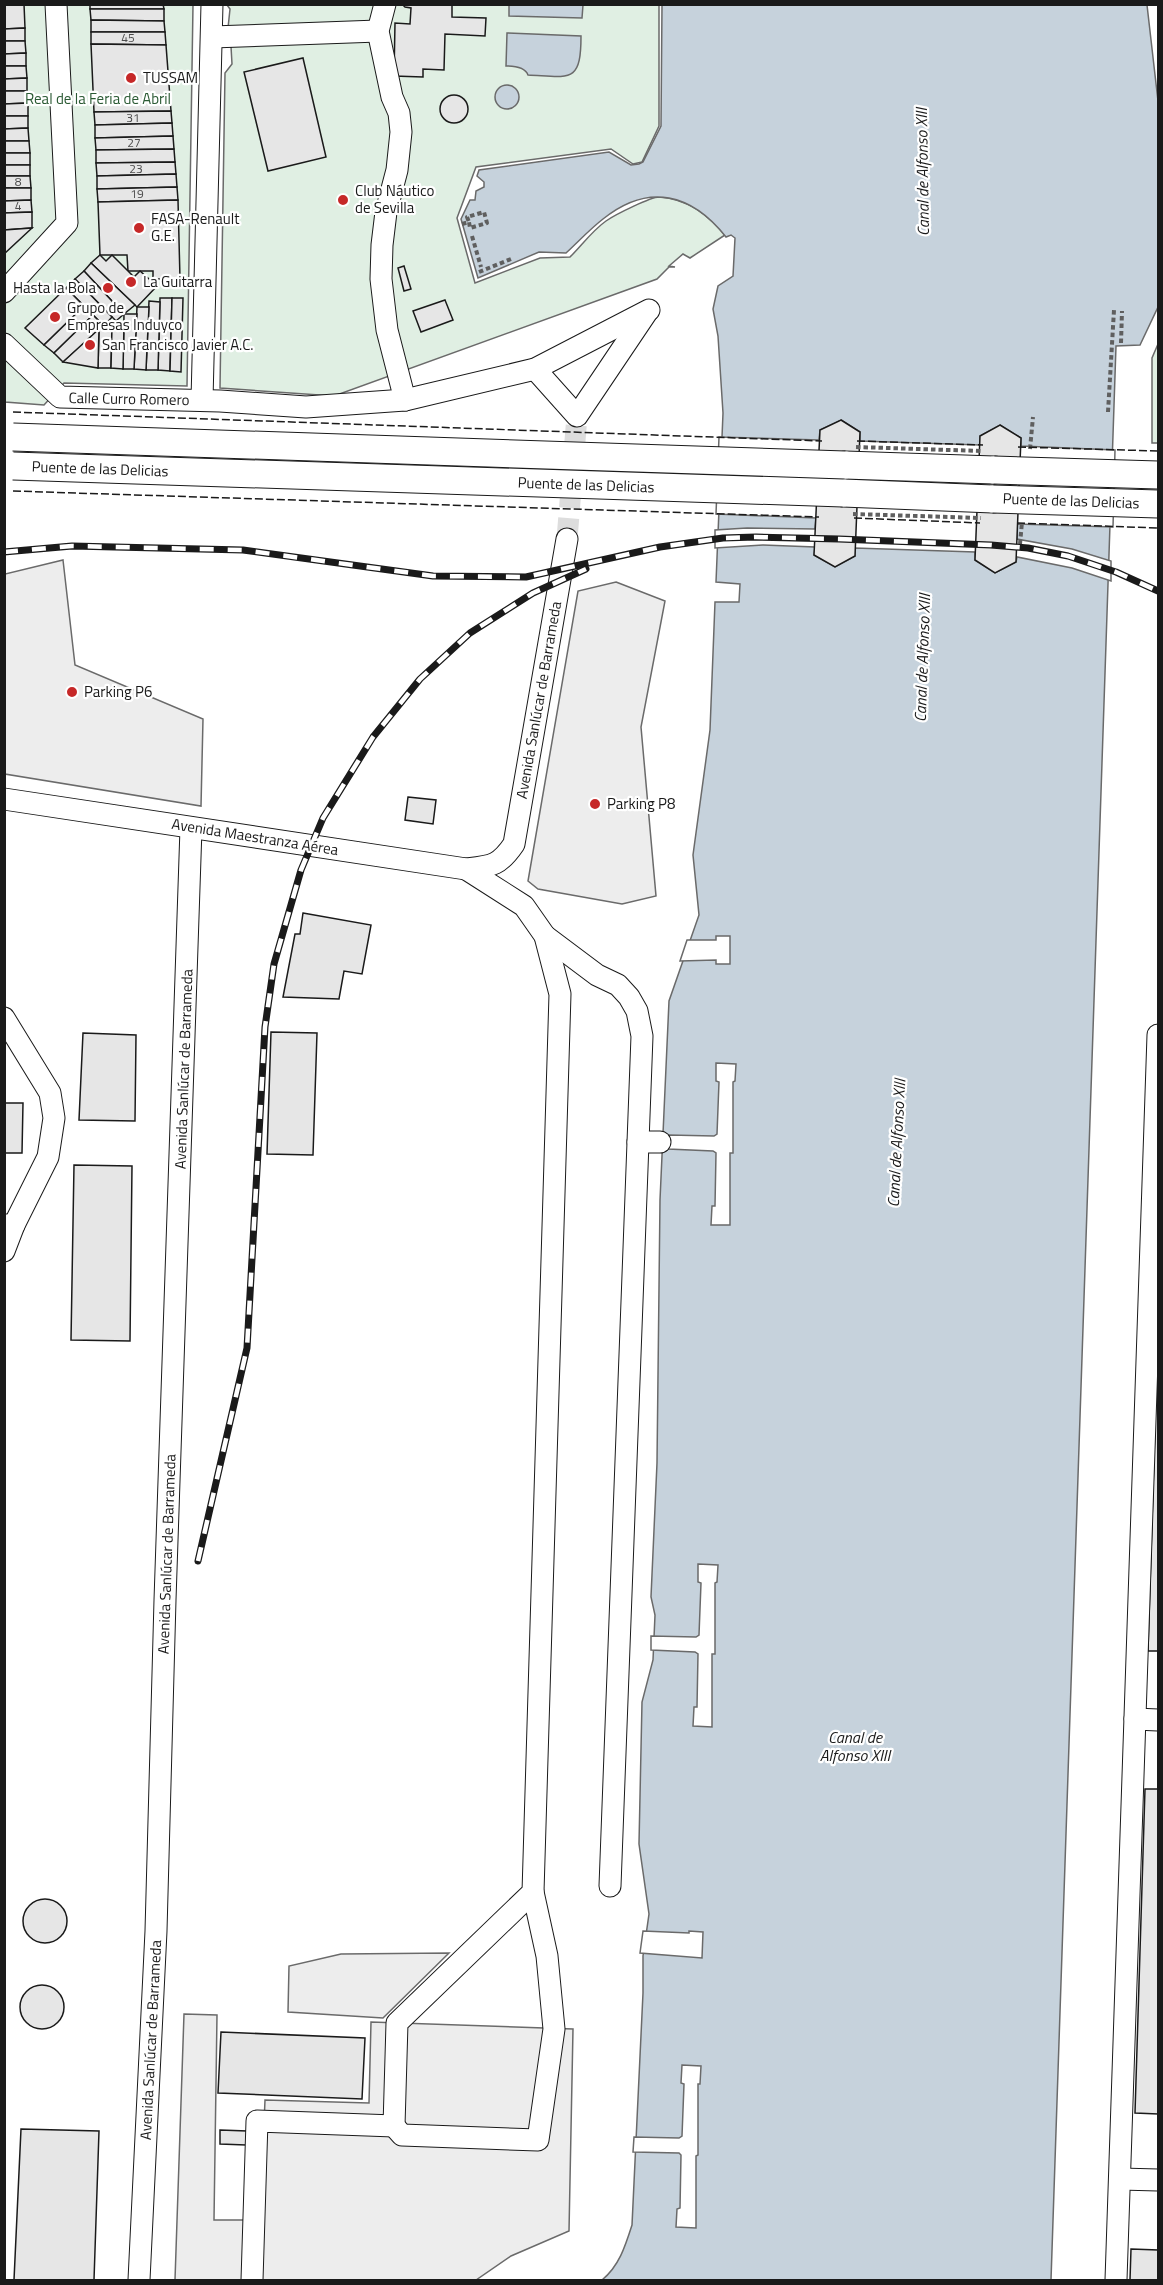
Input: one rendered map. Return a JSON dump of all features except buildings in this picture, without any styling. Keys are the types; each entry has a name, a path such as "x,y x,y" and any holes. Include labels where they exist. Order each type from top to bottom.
{"main road":[{"name":"Puente de las Delicias","path":"9,437 1158,475"},
{"name":"Puente de las Delicias","path":"9,466 1158,504"}],"street":[{"path":"4,292 67,223 56,4"},
{"path":"202,400 213,37 212,4"},
{"path":"385,4 378,31 392,97 399,112 401,132 398,170 386,212 381,279 387,330 405,400"},
{"path":"213,37 378,31"},
{"name":"Calle Curro Romero","path":"4,344 60,398 202,400 306,407 405,400 535,369 649,310 577,416 535,369"},
{"name":"Avenida Sanlúcar de Barrameda","path":"504,858 514,844 567,539"},
{"name":"Avenida Maestranza Aérea","path":"4,799 466,869 491,866 504,858"},
{"name":"Avenida Sanlúcar de Barrameda","path":"139,2280 156,1931 191,828"},
{"path":"466,869 524,906 545,936 597,975 618,985 629,997 637,1011 642,1036 610,1886"},
{"path":"532,1892 398,2023 394,2126 402,2135 538,2140 554,2029 547,1956 532,1892 560,994 545,936"},
{"path":"4,1018 50,1092 54,1118 48,1157 9,1225 4,1251"},
{"path":"1116,2280 1135,1719 1155,1260 1158,1035"},
{"path":"638,1142 660,1142"},
{"path":"1135,1719 1158,1720"},
{"path":"252,2280 257,2121 394,2126"},
{"path":"1120,2179 1158,2180"}],"path":[{"path":"484,212 487,223 470,228 469,222 467,217 484,212"},
{"path":"462,224 469,222"},
{"path":"472,236 481,267"},
{"path":"479,273 511,260"},
{"path":"1108,412 1114,310"},
{"path":"1120,343 1122,311"}],"green space":[{"name":"Real de la Feria de Abril","path":"4,5 193,5 187,386 64,383 44,405 5,402"},
{"name":"Club Náutico de Sevilla","path":"227,5 659,5 659,126 642,162 633,164 611,149 476,167 457,218 475,283 540,258 570,257 606,221 633,206 659,197 680,201 697,209 725,235 690,258 683,254 669,266 675,267 669,267 657,279 334,396 220,388 225,73 232,64 230,29 228,28 230,9"},
{"path":"1158,344 1158,443 1152,443 1152,358"}],"shaded area":[{"name":"Parking P6","path":"63,560 75,665 203,719 201,806 5,774 5,574"},
{"name":"Parking P8","path":"616,582 665,601 641,727 656,896 622,904 538,889 528,881 578,591"},
{"path":"449,1953 383,2018 288,2012 289,1966 341,1954"},
{"path":"184,2014 217,2015 214,2220 260,2220 265,2100 369,2103 371,2022 573,2029 569,2231 511,2256 476,2280 175,2280"}],"water":[{"path":"509,5 583,5 582,18 509,16"},
{"name":"Canal de Alfonso XIII","path":"662,5 1147,5 1158,101 1158,307 1140,345 1116,346 1051,2280 602,2280 617,2262 632,2225 643,1956 649,1914 639,1844 642,1702 653,1660 655,1615 651,1597 657,1463 660,1200 669,1001 699,915 693,855 710,730 715,602 739,602 740,584 716,582 723,413 718,336 713,309 718,286 733,276 735,238 731,235 726,237 713,222 684,203 669,198 653,197 620,207 598,223 566,253 539,252 478,278 461,219 470,200 475,200 476,191 484,187 484,182 477,176 479,170 609,152 631,165 643,162 661,126"},
{"path":"507,33 581,36 579,63 575,70 563,76 528,75 522,69 506,66"},
{"path":"502,85 512,85 519,92 519,102 512,109 502,109 495,102 495,92"}],"pier":[{"path":"841,420 860,432 860,441 980,445 980,436 1000,425 1021,438 1021,446 1115,450 1113,527 1017,524 1017,539 1072,549 1111,561 1111,581 1072,568 1017,557 1016,562 995,573 975,560 975,552 855,548 855,556 835,567 814,555 815,547 763,545 715,548 715,530 815,529 816,518 716,514 719,437 819,440 820,430"},
{"path":"716,936 730,936 730,964 716,964 716,960 680,961 687,940 716,940"},
{"path":"716,1063 736,1064 735,1081 733,1082 733,1153 730,1153 730,1225 711,1225 712,1206 715,1206 716,1153 668,1149 669,1135 714,1136 717,1134 719,1082 716,1081"},
{"path":"698,1564 718,1565 717,1582 715,1583 715,1654 712,1654 712,1727 693,1726 694,1707 697,1707 698,1654 651,1650 651,1636 696,1637 699,1635 701,1583 698,1582"},
{"path":"643,1931 703,1932 702,1958 640,1953"},
{"path":"682,2065 701,2066 700,2084 698,2084 696,2228 676,2227 677,2209 680,2208 681,2155 679,2153 633,2152 634,2137 679,2138 682,2136 684,2084 681,2083"}],"tunnel":[{"path":"567,539 577,416"}],"railway":[{"path":"4,552 72,546 243,550 433,576 526,577 660,547 723,538 839,539 1028,548 1068,556 1116,572 1158,591"},
{"path":"198,1561 247,1348 265,1027 274,964 301,870 323,818 373,737 420,679 470,633 533,593 586,569"}],"fence":[{"path":"13,412 822,441"},
{"path":"857,441 983,445"},
{"path":"1018,447 1158,451"},
{"path":"13,491 819,517"},
{"path":"854,518 980,523"},
{"path":"1017,523 1158,528"}],"place":[{"name":"TUSSAM","path":"131,78"},
{"name":"Club Náutico de Sevilla","path":"343,200"},
{"name":"FASA-Renault G.E.","path":"139,228"},
{"name":"La Guitarra","path":"131,282"},
{"name":"Hasta la Bola","path":"108,288"},
{"name":"Grupo de Empresas Induyco","path":"55,317"},
{"name":"San Francisco Javier A.C.","path":"90,345"},
{"name":"Parking P6","path":"72,692"},
{"name":"Parking P8","path":"595,804"}]}
